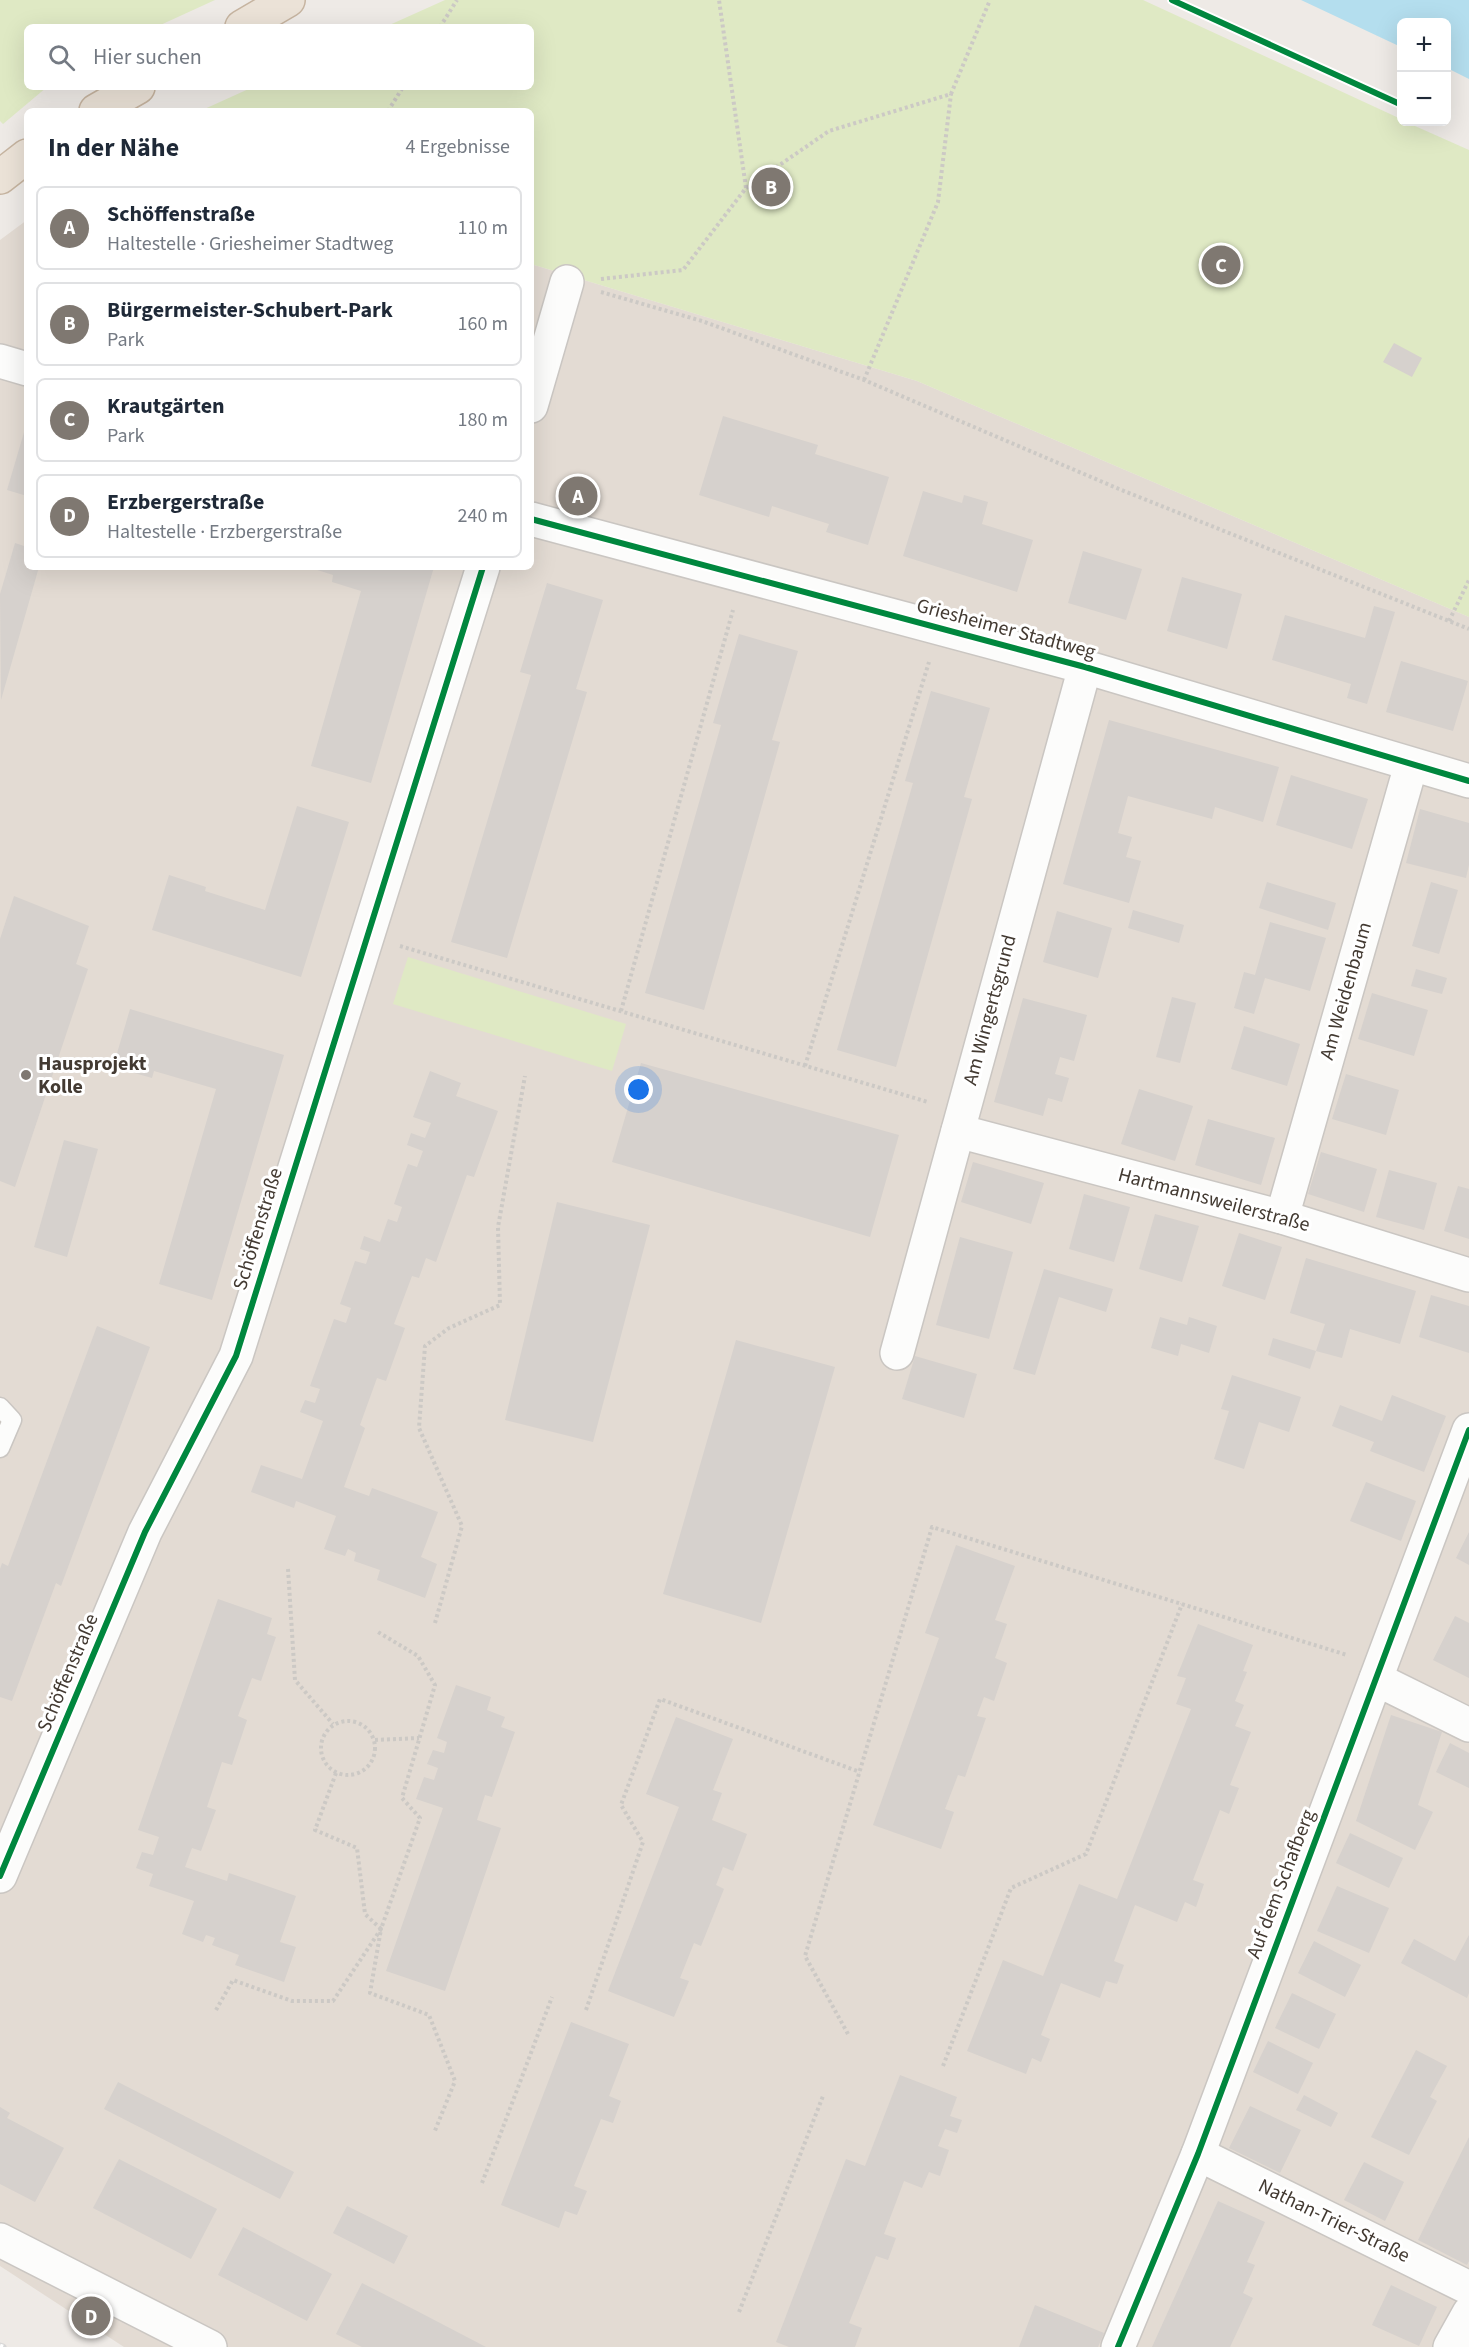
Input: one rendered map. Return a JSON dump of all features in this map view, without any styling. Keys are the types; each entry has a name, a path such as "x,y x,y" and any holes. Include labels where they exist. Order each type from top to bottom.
{"highway":[{"path":"247,24 288,0"},
{"path":"101,108 133,90"},
{"path":"0,177 24,158"}],"street":[{"path":"534,396 567,282"},
{"name":"Griesheimer Stadtweg","path":"534,520 1085,668 1469,781"},
{"name":"Schöffenstraße","path":"0,1876 145,1532 236,1356 482,570"},
{"name":"Am Wingertsgrund","path":"897,1353 1085,668"},
{"name":"Am Weidenbaum","path":"1282,1217 1411,765"},
{"name":"Hartmannsweilerstraße","path":"960,1122 1469,1275"},
{"name":"Auf dem Schafberg","path":"1118,2347 1198,2154 1469,1430"},
{"path":"1378,1672 1469,1725"},
{"name":"Nathan-Trier-Straße","path":"1198,2154 1469,2288"},
{"path":"0,2240 210,2347"},
{"path":"1450,2347 1469,2313"}],"lane":[{"path":"0,1407 12,1420 0,1449"}],"path":[{"path":"442,24 457,0"},
{"path":"719,0 746,188"},
{"path":"864,380 938,202 951,94 990,0"},
{"path":"390,108 401,90"},
{"path":"567,282 683,270 746,188 830,131 951,94"},
{"path":"567,282 702,321 864,380 1119,489 1469,629"},
{"path":"621,1011 743,576"},
{"path":"1449,621 1469,580"},
{"path":"805,1066 939,629"},
{"path":"368,936 805,1066 960,1122"},
{"path":"435,1623 462,1526 419,1428 425,1346 449,1328 500,1305 498,1227 525,1076"},
{"path":"848,2034 805,1956 932,1527 1182,1604 1378,1672"},
{"path":"288,1569 295,1680 333,1724"},
{"path":"943,2066 1011,1887 1086,1854 1182,1604"},
{"path":"378,1632 418,1656 435,1685 402,1798 420,1818 381,1929 370,1993 429,2015 455,2080 434,2133"},
{"path":"586,2010 643,1842 621,1805 660,1699 860,1772"},
{"path":"345,1720 360,1722 370,1732 375,1740 375,1755 366,1769 350,1776 336,1773 321,1757 322,1736 333,1724 345,1720"},
{"path":"375,1740 420,1738"},
{"path":"336,1773 315,1830 357,1848 365,1914 381,1929"},
{"path":"216,2010 233,1980 292,2001 333,2001 381,1929"},
{"path":"482,2183 552,1997"},
{"path":"739,2312 823,2096"}],"shaded area":[{"path":"24,222 24,570 534,570 534,265 917,381 1469,617 1469,2347 124,2347 0,2266 0,240"}],"green space":[{"path":"0,0 215,0 163,24 24,24 24,90 43,90 3,124 0,121"},
{"path":"445,0 1143,0 1397,117 1397,126 1415,126 1469,150 1469,617 917,381 534,265 534,108 207,108 246,90 534,90 534,24 392,24"},
{"path":"408,957 626,1024 612,1071 393,1004"}],"water":[{"path":"1301,0 1469,0 1469,79 1451,70 1451,18 1397,18 1397,45"}],"building":[{"path":"1394,343 1422,358 1412,377 1383,362"},
{"path":"723,416 818,445 815,454 889,477 868,545 826,532 829,524 772,506 769,517 699,495"},
{"path":"24,432 24,495 7,490"},
{"path":"923,491 962,503 964,495 988,502 982,524 1033,540 1017,592 903,556"},
{"path":"15,543 24,546 24,570 38,570 1,700 0,594"},
{"path":"1083,551 1142,569 1126,620 1068,603"},
{"path":"317,570 433,570 371,783 311,766 361,591 332,582 333,575"},
{"path":"1182,577 1242,594 1227,649 1167,631"},
{"path":"547,583 603,600 576,689 587,692 507,958 451,942 531,675 520,672"},
{"path":"1374,606 1395,612 1367,704 1347,698 1351,684 1272,660 1285,615 1365,638"},
{"path":"739,634 798,651 772,740 780,742 704,1010 645,993 721,725 713,723"},
{"path":"1401,661 1468,681 1453,731 1386,712"},
{"path":"931,691 990,708 964,797 972,799 896,1067 837,1050 913,783 905,781"},
{"path":"1109,720 1279,767 1263,822 1215,807 1212,819 1128,796 1118,833 1132,837 1126,857 1141,861 1129,903 1063,884"},
{"path":"1291,775 1368,799 1352,849 1276,825"},
{"path":"297,806 349,822 301,977 152,930 169,875 206,887 205,891 265,910"},
{"path":"1420,809 1469,823 1469,865 1466,878 1406,863"},
{"path":"1267,882 1336,903 1328,930 1259,908"},
{"path":"1431,882 1458,890 1439,954 1412,946"},
{"name":"Hausprojekt Kolle","path":"14,896 89,926 76,964 88,969 15,1187 0,1181 0,939"},
{"path":"1133,910 1184,925 1179,943 1128,928"},
{"path":"1057,911 1112,928 1098,978 1043,962"},
{"path":"1270,922 1326,938 1310,991 1265,978 1254,1014 1234,1008 1244,972 1255,975"},
{"path":"1416,969 1447,978 1442,994 1411,986"},
{"path":"1372,993 1428,1010 1414,1056 1358,1039"},
{"path":"1172,997 1196,1003 1180,1063 1156,1057"},
{"path":"1023,998 1087,1015 1074,1061 1060,1057 1055,1074 1069,1078 1062,1102 1048,1098 1043,1116 994,1102"},
{"path":"130,1009 284,1055 212,1300 159,1284 216,1089 154,1071 152,1078 113,1067"},
{"path":"1244,1026 1300,1044 1287,1086 1231,1069"},
{"path":"641,1063 899,1135 870,1237 612,1162"},
{"path":"430,1071 461,1083 456,1096 498,1111 474,1177 467,1175 436,1262 426,1258 419,1278 412,1276 394,1324 405,1328 386,1381 377,1378 360,1425 365,1428 344,1487 369,1496 372,1488 438,1512 421,1557 437,1564 425,1598 377,1580 380,1570 354,1561 356,1553 348,1549 345,1556 324,1549 336,1516 296,1501 294,1508 251,1492 261,1465 302,1479 323,1421 300,1412 305,1400 315,1403 320,1389 310,1386 334,1319 346,1323 351,1308 340,1304 355,1261 366,1264 370,1252 360,1249 364,1236 380,1242 388,1219 397,1222 402,1207 394,1204 405,1172 408,1164 417,1167 423,1151 407,1145 411,1133 425,1138 431,1123 413,1117"},
{"path":"1346,1074 1399,1090 1386,1135 1332,1119"},
{"path":"1139,1089 1193,1106 1175,1161 1121,1144"},
{"path":"1208,1119 1275,1138 1261,1185 1195,1165"},
{"path":"64,1140 98,1149 67,1257 34,1247"},
{"path":"1321,1152 1377,1169 1364,1212 1308,1194"},
{"path":"973,1162 1044,1183 1031,1224 961,1202"},
{"path":"1389,1170 1437,1183 1424,1230 1376,1217"},
{"path":"1458,1186 1469,1189 1469,1239 1444,1231"},
{"path":"1084,1194 1130,1207 1114,1262 1069,1249"},
{"path":"557,1202 650,1225 593,1442 505,1420"},
{"path":"1155,1214 1199,1226 1182,1282 1139,1269"},
{"path":"1239,1233 1282,1247 1265,1300 1222,1286"},
{"path":"960,1237 1013,1252 989,1339 936,1325"},
{"path":"1306,1258 1416,1291 1400,1344 1350,1329 1342,1358 1316,1351 1325,1324 1290,1313"},
{"path":"1044,1269 1113,1289 1106,1312 1059,1297 1035,1375 1013,1369"},
{"path":"1431,1295 1469,1306 1469,1353 1419,1337"},
{"path":"1160,1317 1187,1325 1189,1317 1217,1326 1209,1353 1181,1344 1178,1356 1151,1348"},
{"path":"97,1326 150,1347 61,1586 56,1583 12,1701 0,1697 0,1569 2,1563 8,1566"},
{"path":"1273,1338 1316,1351 1310,1369 1268,1355"},
{"path":"736,1340 835,1367 761,1623 663,1594"},
{"path":"915,1356 977,1374 964,1418 902,1399"},
{"path":"1232,1375 1301,1397 1289,1432 1259,1422 1244,1469 1214,1459 1229,1411 1221,1409"},
{"path":"1392,1395 1446,1416 1424,1472 1370,1451 1374,1442 1332,1426 1340,1405 1382,1421"},
{"path":"1366,1482 1416,1501 1401,1541 1350,1521"},
{"path":"1469,1532 1469,1565 1456,1558"},
{"path":"956,1545 1015,1566 995,1620 1007,1624 995,1658 1007,1663 994,1701 984,1697 977,1716 986,1718 965,1777 958,1775 945,1809 954,1812 941,1849 873,1825 939,1638 925,1633"},
{"path":"218,1599 272,1618 267,1634 276,1637 261,1681 252,1678 238,1716 247,1720 232,1765 222,1762 207,1807 216,1810 201,1851 192,1848 185,1867 227,1881 229,1873 296,1896 280,1942 296,1947 284,1982 235,1965 239,1955 212,1945 215,1938 206,1935 203,1942 182,1934 194,1901 149,1886 153,1874 136,1868 142,1852 153,1855 159,1837 138,1830"},
{"path":"1455,1616 1469,1623 1469,1678 1433,1660"},
{"path":"1198,1624 1253,1645 1243,1671 1247,1672 1235,1701 1244,1705 1235,1726 1251,1732 1230,1785 1239,1788 1229,1814 1220,1810 1193,1880 1204,1884 1196,1907 1185,1902 1177,1922 1135,1905 1114,1961 1124,1965 1117,1984 1106,1981 1100,1998 1061,1983 1041,2035 1050,2039 1041,2062 1032,2058 1026,2074 967,2051 1003,1960 1043,1976 1079,1884 1117,1899 1191,1709 1176,1704 1186,1678 1177,1676"},
{"path":"456,1685 491,1697 487,1710 505,1717 501,1727 515,1732 492,1797 485,1795 477,1820 501,1828 445,1991 386,1971 443,1808 416,1799 424,1777 434,1780 438,1768 427,1764 433,1750 444,1753 447,1742 437,1738"},
{"path":"1391,1715 1442,1732 1418,1805 1433,1812 1415,1850 1356,1821"},
{"path":"676,1717 733,1739 713,1790 722,1793 712,1820 747,1834 733,1871 723,1867 716,1885 724,1889 701,1946 694,1943 680,1978 689,1981 674,2017 608,1991 679,1807 646,1794"},
{"path":"1450,1743 1469,1753 1469,1788 1436,1772"},
{"path":"1350,1833 1403,1858 1389,1888 1336,1863"},
{"path":"1337,1886 1389,1908 1369,1953 1317,1931"},
{"path":"1469,1935 1469,1993 1467,1998 1401,1963 1414,1939 1455,1961"},
{"path":"1314,1941 1361,1965 1345,1997 1298,1973"},
{"path":"1292,1993 1336,2014 1319,2049 1275,2028"},
{"path":"571,2022 629,2044 609,2096 621,2101 613,2123 601,2119 574,2186 587,2191 577,2215 565,2211 559,2228 501,2205"},
{"path":"1268,2041 1313,2063 1298,2094 1253,2072"},
{"path":"1416,2050 1447,2066 1430,2097 1437,2101 1409,2155 1371,2137"},
{"path":"900,2075 957,2097 950,2116 962,2120 957,2133 945,2129 938,2146 949,2150 940,2176 929,2172 922,2188 904,2181 884,2234 896,2238 888,2260 876,2256 849,2323 862,2328 855,2347 789,2347 776,2342 846,2159 865,2166"},
{"path":"118,2082 294,2172 280,2199 104,2109"},
{"path":"1304,2095 1338,2113 1331,2127 1296,2110"},
{"path":"1250,2106 1301,2130 1280,2173 1229,2148"},
{"path":"0,2107 10,2113 7,2118 64,2148 35,2202 0,2184"},
{"path":"1469,2137 1469,2261 1467,2265 1418,2240"},
{"path":"119,2159 217,2209 191,2259 93,2208"},
{"path":"1364,2162 1404,2182 1385,2221 1344,2200"},
{"path":"1218,2201 1265,2222 1247,2262 1255,2265 1243,2293 1253,2298 1230,2347 1152,2347"},
{"path":"347,2206 408,2236 394,2264 333,2233"},
{"path":"243,2227 332,2274 307,2321 218,2275"},
{"path":"362,2283 486,2347 362,2347 336,2334"},
{"path":"1391,2285 1437,2307 1419,2346 1372,2325"},
{"path":"1035,2305 1104,2333 1098,2347 1019,2347"}],"cycle path":[{"path":"1172,0 1397,103"},
{"path":"534,520 1085,667 1469,781"},
{"path":"0,1876 145,1532 236,1356 482,570"},
{"path":"1118,2347 1198,2154 1469,1430"}],"place":[{"name":"Bürgermeister-Schubert-Park","path":"771,187"},
{"name":"Krautgärten","path":"1221,265"},
{"name":"Schöffenstraße","path":"578,496"},
{"name":"Hausprojekt Kolle","path":"26,1075"},
{"name":"Erzbergerstraße","path":"91,2316"}]}
